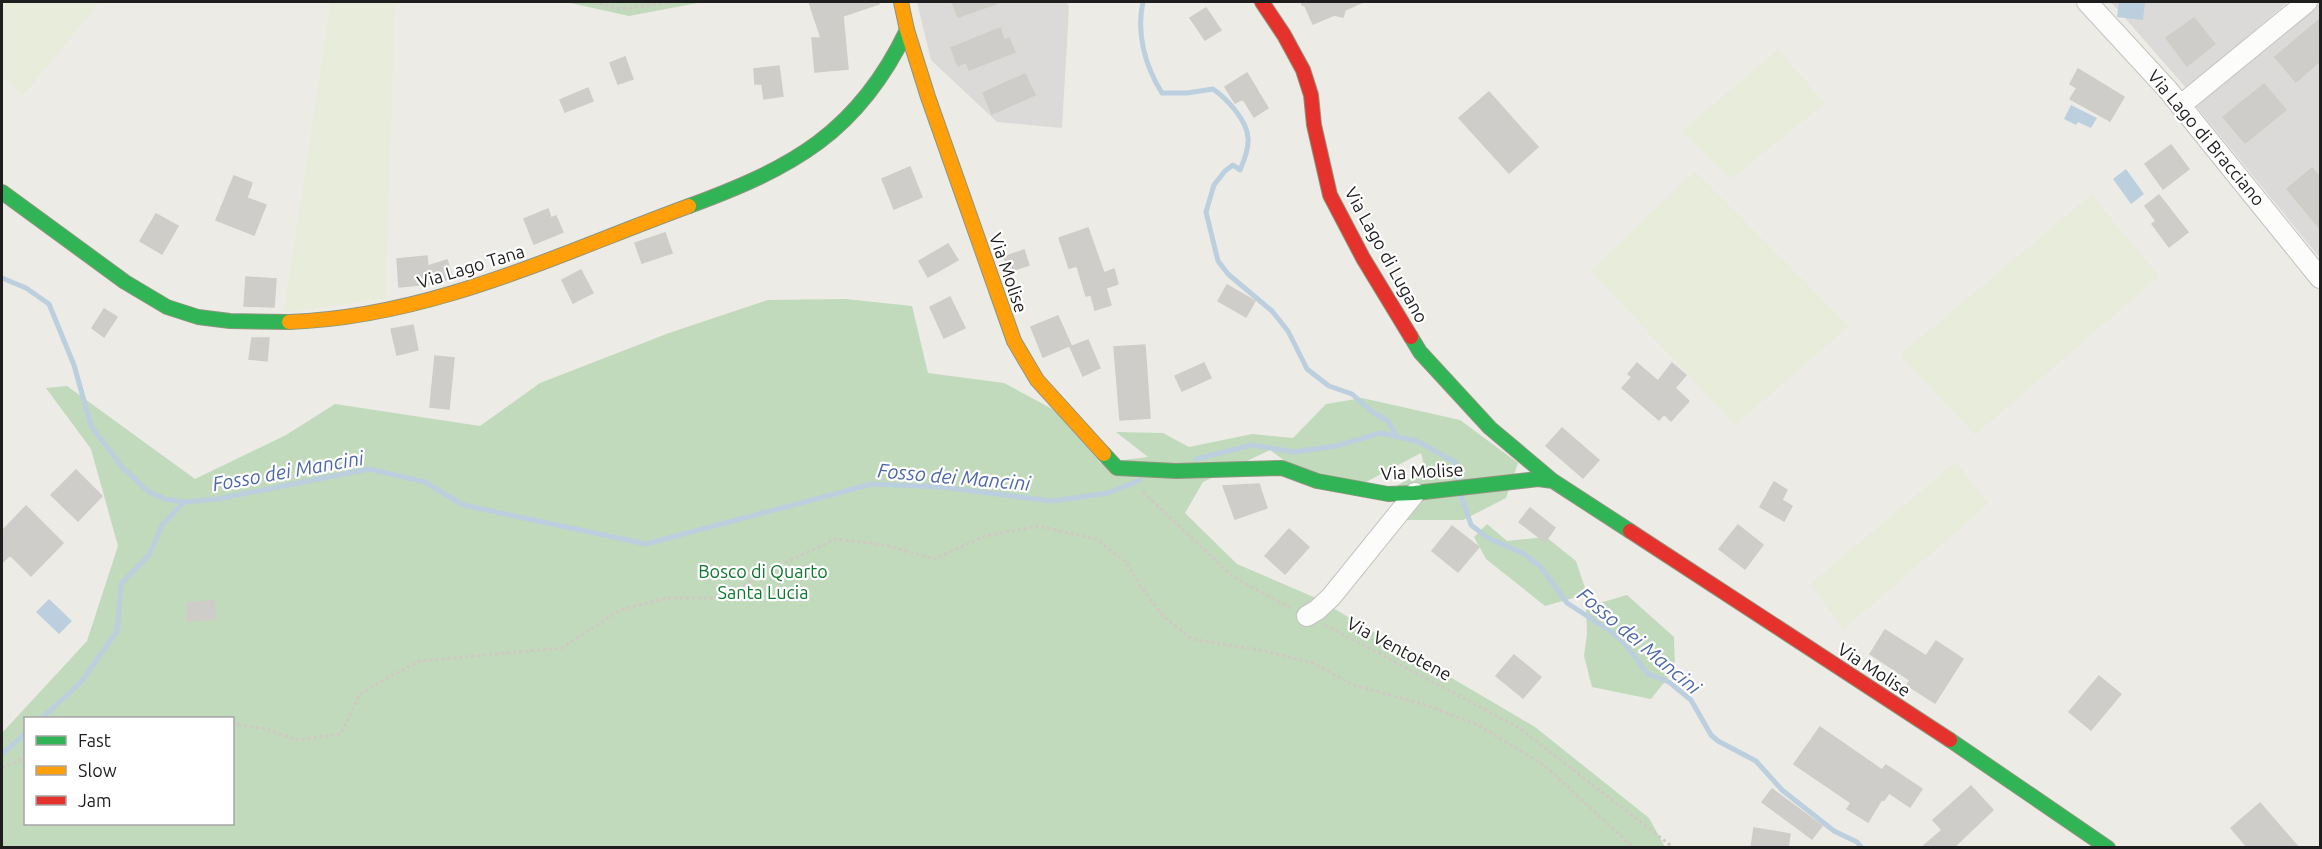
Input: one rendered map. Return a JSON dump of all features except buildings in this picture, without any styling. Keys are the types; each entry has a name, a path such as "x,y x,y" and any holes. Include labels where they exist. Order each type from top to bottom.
{"street":[{"name":"Via Molise","path":"901,2 932,108 1008,327 1020,354 1037,380 1117,468 1141,471 1282,468 1317,481 1388,494 1448,490 1539,479 1553,481 1945,738 2108,848"},
{"name":"Via Lago di Lugano","path":"1262,2 1284,35 1303,70 1311,95 1314,124 1330,195 1368,267 1420,352 1490,429 1553,481"},
{"name":"Via Lago di Bracciano","path":"2087,2 2181,105 2320,278"},
{"path":"2181,105 2307,2"},
{"name":"Via Lago Tana","path":"2,192 122,279 152,299 176,311 220,320 280,322 389,309 450,295 499,280 719,194 793,160 830,135 867,99 888,69 908,30"},
{"path":"1307,616 1331,597 1415,493"}],"path":[{"path":"594,2 620,9 672,2"},
{"name":"Via Ventotene","path":"1141,490 1232,576 1518,728 1674,848"},
{"path":"234,724 266,729 297,740 341,734 359,695 420,661 562,648 620,610 667,598 721,598 782,564 836,539 885,545 935,559 985,536 1038,526 1096,539 1127,562 1141,587 1164,617 1192,639 1265,651 1313,663 1353,685 1423,704 1478,725 1544,765 1634,848"},
{"path":"2,768 24,758"}],"shaded area":[{"path":"917,2 1067,2 1069,7 1062,128 997,122 931,60"},
{"path":"2111,2 2288,2 2187,89"},
{"path":"2320,3 2320,258 2195,105"}],"green space":[{"path":"2,2 100,2 23,95 2,75"},
{"path":"331,2 395,2 385,298 284,313"},
{"path":"566,2 703,2 629,16"},
{"path":"1778,50 1825,103 1731,179 1682,131"},
{"path":"1695,171 1849,326 1735,425 1591,271"},
{"path":"2091,195 2159,276 1975,435 1900,355"},
{"name":"Bosco di Quarto Santa Lucia","path":"845,299 912,306 928,373 1004,383 1069,418 1100,463 1148,457 1116,432 1163,433 1189,447 1252,434 1293,438 1326,404 1362,398 1460,420 1518,463 1506,498 1463,520 1407,520 1395,487 1425,469 1421,453 1366,482 1304,475 1270,450 1203,482 1185,513 1237,564 1316,598 1535,727 1649,818 1665,847 2,847 2,733 87,641 118,546 91,449 46,388 67,386 195,479 286,435 335,404 480,426 540,383 669,333 768,300"},
{"path":"1956,462 1988,504 1844,629 1810,584"},
{"path":"1487,524 1507,541 1546,537 1576,561 1587,594 1545,606 1486,559 1474,537"},
{"path":"1627,595 1674,637 1675,669 1651,699 1592,687 1584,656 1587,634 1586,607"}],"water":[{"path":"2119,2 2145,2 2143,20 2117,17"},
{"path":"2071,105 2097,118 2091,128 2078,122 2076,125 2064,119"},
{"path":"2126,169 2144,194 2131,204 2113,179"},
{"path":"49,599 72,621 59,634 36,612"}],"waterway":[{"path":"1143,2 1141,37 1151,72 1162,93 1187,93 1213,89 1235,110 1247,131 1248,146 1240,170 1233,165 1225,171 1214,185 1206,212 1218,261 1228,274 1272,311 1288,331 1307,369 1329,386 1352,394 1371,411 1388,421 1397,437"},
{"name":"Fosso dei Mancini","path":"2,278 26,288 49,304 74,365 91,426 123,468 149,492 165,499 184,502 217,499 369,469 425,482 463,505 646,544 872,484 942,487 1052,501 1108,493 1140,480"},
{"name":"Fosso dei Mancini","path":"1196,459 1252,445 1294,452 1336,446 1380,433 1417,441 1455,462 1458,480"},
{"name":"Fosso dei Mancini","path":"1461,495 1471,525 1488,538 1522,553 1540,566 1567,603 1612,632 1625,644 1648,674 1669,682 1691,700 1711,735 1756,761 1782,790 1834,831 1857,842 1862,848"},
{"path":"43,717 81,682 117,631 121,584 149,555 162,525 184,502"},
{"path":"2,754 24,735"}],"traffic: fast":[{"path":"689,206 760,177 790,161 818,142 844,121 867,96 888,66 907,30"},
{"path":"2,192 125,282 167,307 198,317 230,321 289,322"},
{"path":"1411,337 1420,352 1490,428 1553,481"},
{"path":"1104,454 1117,468 1176,471 1282,468 1317,481 1388,494 1538,479 1553,481 1630,531"},
{"path":"1950,740 2108,848"}],"traffic: slow":[{"path":"901,2 907,30 928,97 1014,341 1037,380 1104,454"},
{"path":"289,322 342,318 393,309 443,296 493,280 689,206"}],"traffic: jam":[{"path":"1262,2 1284,35 1303,70 1311,95 1314,125 1330,195 1363,258 1411,337"},
{"path":"1630,531 1950,740"}]}
